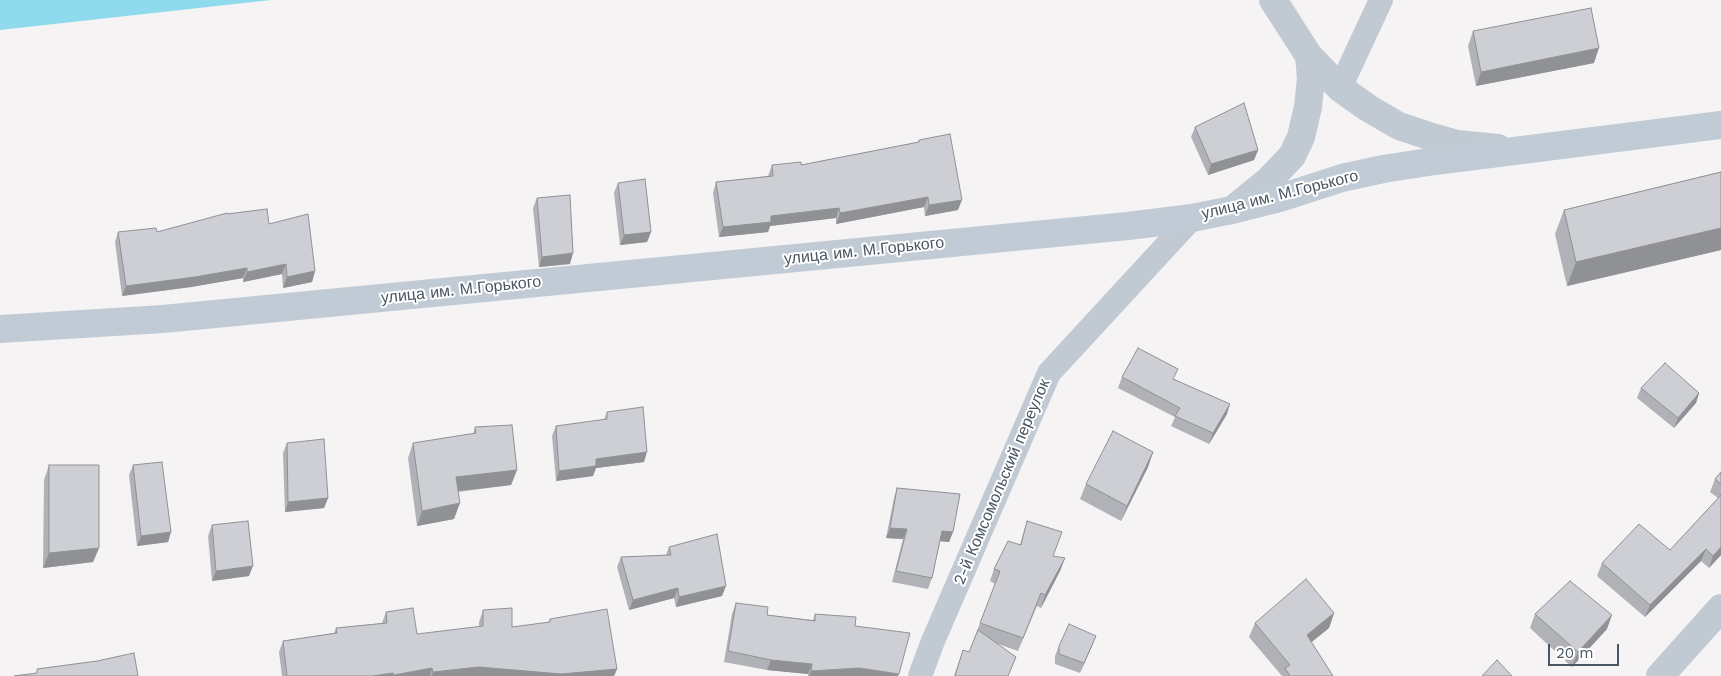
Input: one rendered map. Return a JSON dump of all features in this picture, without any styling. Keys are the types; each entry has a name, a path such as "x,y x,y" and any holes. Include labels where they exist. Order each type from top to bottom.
{"main road":[{"name":"улица им. М.Горького","path":"0,330 162,319 1128,226 1192,218 1232,210 1280,198 1342,178 1383,169 1516,150 1721,125"}],"street":[{"path":"1273,0 1309,56 1340,88 1368,108 1399,126 1457,144 1516,150"},
{"path":"1340,88 1381,0"},
{"path":"1232,210 1269,180 1292,156 1301,137 1308,107 1311,78 1309,56"},
{"name":"2-й Комсомольский переулок","path":"920,676 940,624 1050,373 1192,218"},
{"path":"1660,676 1721,608"}],"water":[{"path":"0,0 271,0 0,30"}],"building":[{"path":"1591,8 1599,48 1481,72 1473,31"},
{"path":"1244,103 1258,150 1211,164 1195,127"},
{"path":"950,134 962,200 929,205 928,197 840,213 839,208 771,216 771,222 723,227 716,182 773,176 772,165 801,162 801,165 919,142 919,140"},
{"path":"1721,172 1721,228 1576,262 1564,210"},
{"path":"645,179 651,232 624,235 618,183"},
{"path":"570,195 573,253 542,257 537,198"},
{"path":"267,209 269,224 308,214 315,271 287,277 286,264 247,272 247,268 126,286 118,232 156,228 157,232 227,213"},
{"path":"1138,348 1178,369 1173,379 1230,404 1213,433 1175,416 1180,408 1122,377"},
{"path":"1665,363 1699,393 1678,418 1641,388"},
{"path":"643,407 647,452 596,459 596,466 559,471 556,426 607,419 607,412"},
{"path":"512,425 517,470 456,477 460,503 422,511 413,443 476,433 475,427"},
{"path":"1113,431 1153,452 1127,506 1086,484"},
{"path":"324,439 328,498 288,502 287,443"},
{"path":"162,462 171,532 141,536 133,465"},
{"path":"49,465 99,465 99,548 49,553"},
{"path":"1721,472 1721,484 1715,479"},
{"path":"897,488 960,494 953,532 942,531 932,578 896,571 907,529 890,528"},
{"path":"1721,495 1721,547 1713,556 1706,549 1650,605 1602,563 1639,524 1670,550"},
{"path":"248,521 253,566 216,571 212,525"},
{"path":"1027,521 1062,532 1053,556 1065,558 1045,595 1041,593 1023,638 980,623 1000,571 994,569 1008,541 1021,545"},
{"path":"717,534 726,586 679,597 678,588 633,600 621,557 671,555 669,547"},
{"path":"1306,579 1334,613 1307,635 1333,676 1290,676 1285,668 1290,665 1255,623"},
{"path":"1570,581 1612,615 1578,652 1535,614"},
{"path":"736,603 768,607 767,615 815,621 815,614 856,617 855,626 910,633 899,674 859,668 811,671 812,664 771,660 728,651"},
{"path":"413,608 417,634 483,626 483,610 512,608 512,627 550,622 550,619 607,609 617,669 561,674 479,667 433,672 432,668 394,675 393,673 372,676 287,676 283,641 337,633 336,628 387,623 386,612"},
{"path":"1069,624 1096,636 1084,663 1059,654 1059,646"},
{"path":"978,630 1016,657 1008,676 955,676 963,650 969,652"},
{"path":"134,653 138,676 14,676 37,673 37,669 97,661"},
{"path":"1497,660 1512,676 1482,676"}]}
